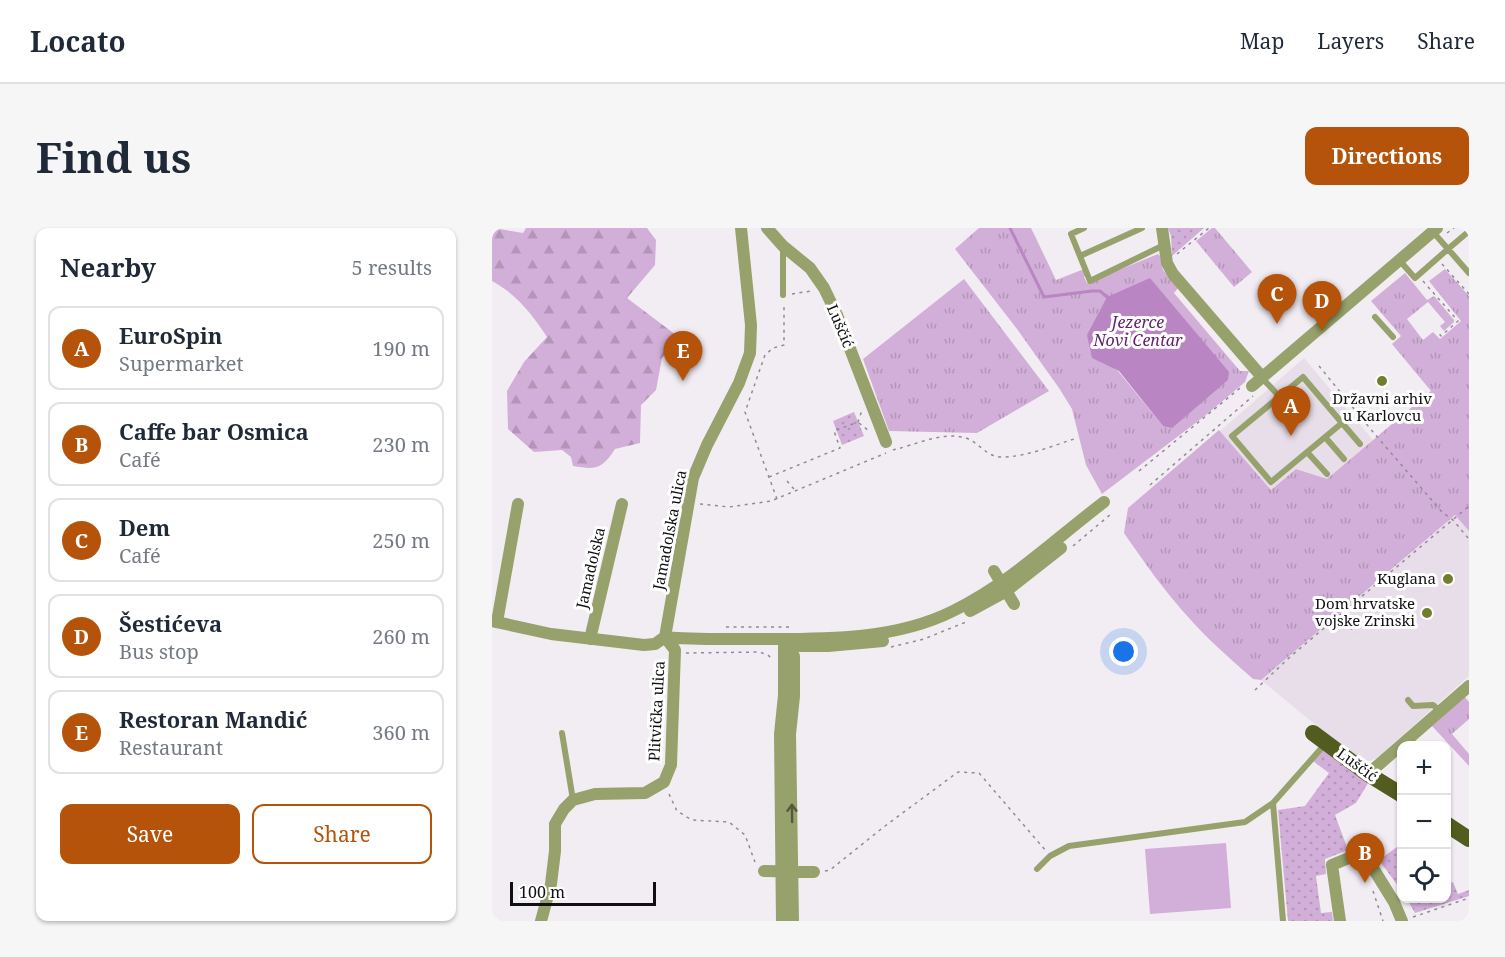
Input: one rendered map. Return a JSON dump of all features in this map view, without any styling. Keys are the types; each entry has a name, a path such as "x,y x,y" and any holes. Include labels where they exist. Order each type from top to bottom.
{"main road":[{"name":"Luščić","path":"1320,738 1397,792"},
{"path":"1451,827 1469,839"}],"street":[{"name":"Jamadolska ulica","path":"665,637 693,478 739,383 750,353 751,325 741,228"},
{"name":"Luščić","path":"767,228 783,246 810,268 824,288 837,315 881,439"},
{"path":"1162,228 1167,262 1173,274 1262,377"},
{"path":"1252,386 1435,230"},
{"path":"518,504 494,621 551,634 644,645 655,644 665,637 762,639 885,633 951,613 1003,588"},
{"name":"Jamadolska","path":"590,639 622,504"},
{"path":"794,656 806,647 861,644 917,633 954,619 1003,588 1023,568 1106,506"},
{"path":"994,571 1014,604"},
{"name":"Plitvička ulica","path":"573,800 594,794 645,793 663,782 670,765 675,650 665,637"},
{"path":"792,637 806,647"},
{"path":"782,921 787,872 790,734 794,696 792,637"},
{"path":"792,637 780,734 787,872 792,921"},
{"path":"1368,774 1469,686"},
{"path":"541,921 551,884 555,824 573,800"},
{"path":"1340,921 1332,865 1363,852 1394,902 1402,921"},
{"path":"764,872 814,872"}],"lane":[{"path":"1084,228 1071,234 1090,281 1164,245"},
{"path":"1080,256 1142,228"},
{"path":"1435,230 1448,249 1467,268"},
{"path":"1400,261 1415,278 1468,232"},
{"path":"783,246 784,299"},
{"path":"1375,317 1393,337"},
{"path":"1262,377 1279,396"},
{"path":"1342,423 1271,482 1232,436 1303,377 1360,444"},
{"path":"1325,437 1344,459"},
{"path":"1307,452 1327,474"},
{"path":"1408,700 1413,706 1433,705 1440,711"},
{"path":"562,733 573,800"},
{"path":"1037,869 1050,856 1069,846 1245,822 1273,803 1320,738"},
{"path":"1273,803 1283,921"}],"path":[{"path":"1167,262 1209,228"},
{"path":"1437,259 1469,294"},
{"path":"1418,275 1458,321 1441,336 1437,331"},
{"path":"777,499 745,412 765,355 773,348 784,345 784,299 824,288"},
{"path":"1320,366 1442,513 1453,520 1469,539"},
{"path":"739,410 745,412"},
{"path":"858,422 861,411"},
{"path":"858,422 881,439"},
{"path":"769,477 840,448 834,431 858,422"},
{"path":"688,502 729,507 777,499 891,451 943,436 966,438 990,456 1004,457 1074,439"},
{"path":"787,481 796,490"},
{"path":"1255,690 1291,656 1469,506"},
{"path":"1340,615 1355,633"},
{"path":"886,647 924,639 969,620"},
{"path":"718,628 792,637"},
{"path":"682,653 759,652 774,661"},
{"path":"814,872 830,870 958,772 979,773 1050,856"},
{"path":"663,782 677,812 692,820 729,822 745,835 756,865 764,872"},
{"path":"1372,889 1383,921"},
{"path":"1402,921 1469,898"}],"shaded area":[{"path":"1304,358 1373,440 1326,480 1296,469 1271,490 1220,431"},
{"path":"1455,515 1469,531 1469,676 1377,758 1369,761 1357,759 1261,680"}],"green space":[{"path":"494,228 523,233 526,228 647,228 656,240 655,265 627,298 680,338 662,358 656,390 641,405 640,443 615,449 598,467 573,466 571,457 562,450 534,452 508,429 507,391 524,362 547,337 523,305 492,281 492,231"},
{"path":"979,228 1031,228 1056,280 1084,269 1087,283 1158,254 1163,270 1178,288 1174,293 1240,371 1249,371 1245,382 1206,415 1102,494 1086,465 1072,409 1017,329 955,249","holes":["1111,366 1228,380 1163,426 1118,371"]},
{"path":"1168,228 1204,228 1172,256 1171,236"},
{"path":"1215,228 1252,272 1234,287 1196,241"},
{"path":"1445,269 1469,296 1469,531 1455,515 1261,680 1253,679 1196,626 1147,566 1124,533 1128,508 1219,430 1271,490 1296,469 1327,479 1431,391 1392,344 1401,336 1371,301 1405,273 1427,300 1434,296 1454,320 1444,331 1440,326 1445,322 1428,302 1407,319 1423,340 1433,332 1440,339 1461,321 1429,281"},
{"path":"964,279 1049,391 977,433 889,431 863,359"},
{"path":"854,412 864,436 842,445 833,421"},
{"path":"1465,697 1469,702 1469,719 1452,734 1469,754 1469,766 1451,747 1451,741 1446,741 1432,726"},
{"path":"1325,747 1370,780 1356,803 1335,815 1348,850 1325,859 1326,874 1316,876 1321,913 1332,912 1333,921 1288,921 1278,810 1305,806 1329,773 1313,761"},
{"path":"1226,843 1231,908 1150,914 1145,849"},
{"path":"1397,847 1397,885 1379,860"},
{"path":"1453,882 1458,894 1469,890 1469,896 1451,902 1451,883"},
{"path":"1409,903 1447,903 1415,913"}],"water":[{"name":"Jezerce Novi Centar","path":"1150,278 1229,372 1228,380 1172,428 1163,426 1119,371 1092,358 1087,335 1107,297"}],"waterway":[{"path":"1010,228 1044,297 1092,291 1100,291 1107,297"}],"place":[{"name":"Dem","path":"1277,324"},
{"name":"Šestićeva","path":"1322,331"},
{"name":"Restoran Mandić","path":"683,381"},
{"name":"Državni arhiv u Karlovcu","path":"1382,381"},
{"name":"EuroSpin","path":"1291,436"},
{"name":"Kuglana","path":"1448,579"},
{"name":"Dom hrvatske vojske Zrinski","path":"1427,613"},
{"name":"Caffe bar Osmica","path":"1365,883"}]}
